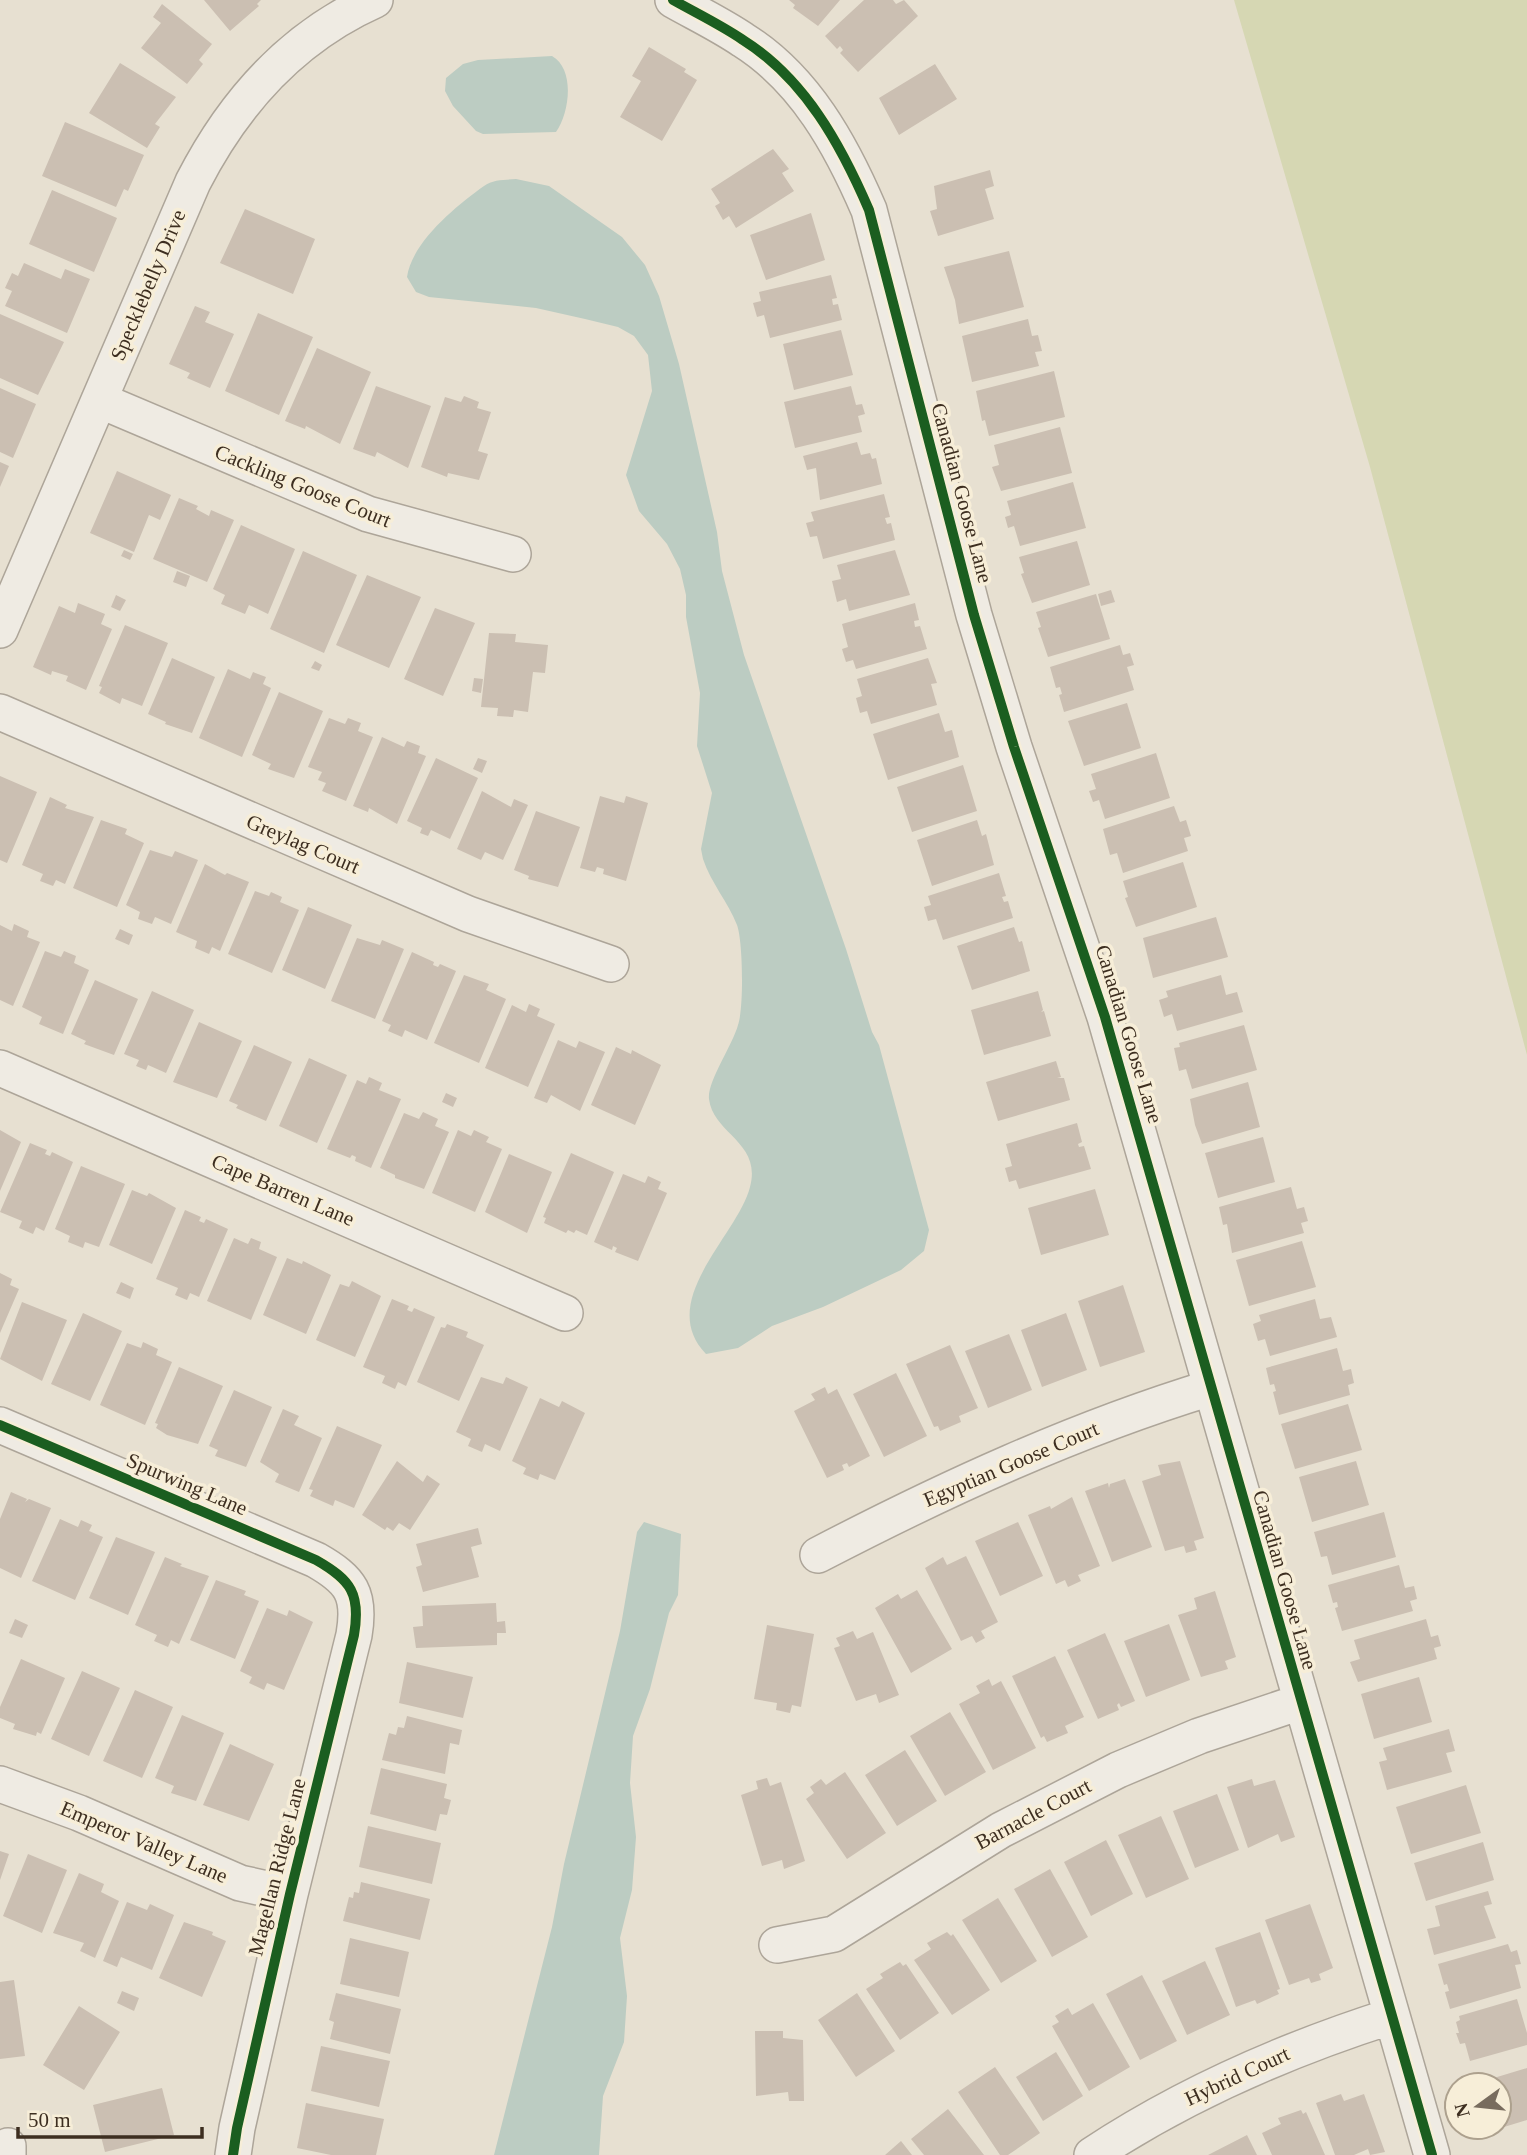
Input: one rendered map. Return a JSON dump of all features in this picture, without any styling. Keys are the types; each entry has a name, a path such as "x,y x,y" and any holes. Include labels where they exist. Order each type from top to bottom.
{"street":[{"name":"Specklebelly Drive","path":"0,631 192,182 213,143 266,75 297,47 332,23 376,0"},
{"name":"Canadian Goose Lane","path":"673,0 745,40 799,89 845,155 869,210 974,615 1014,747 1105,1017 1432,2155"},
{"name":"Cackling Goose Court","path":"99,400 368,514 513,554"},
{"name":"Greylag Court","path":"0,712 457,909 611,964"},
{"name":"Cape Barren Lane","path":"0,1068 565,1313"},
{"name":"Egyptian Goose Court","path":"818,1555 955,1486 1035,1451 1117,1419 1210,1388"},
{"name":"Spurwing Lane","path":"0,1425 316,1560 336,1572 352,1589"},
{"name":"Magellan Ridge Lane","path":"233,2155 244,2093 290,1894 354,1635 358,1613 352,1589"},
{"name":"Barnacle Court","path":"777,1945 834,1934 1000,1830 1156,1752 1300,1702"},
{"name":"Emperor Valley Lane","path":"0,1784 79,1813 240,1883 290,1894"},
{"name":"Hybrid Court","path":"1092,2155 1183,2099 1262,2062 1392,2016"}],"green space":[{"path":"1234,0 1527,0 1527,1055 1370,467"}],"shaded area":[{"path":"552,56 564,71 568,91 565,114 556,132 483,134 476,131 453,106 445,91 446,78 463,64 478,60"},
{"path":"516,179 549,186 622,237 645,265 659,296 679,364 717,532 722,571 744,655 872,1032 879,1045 929,1230 924,1251 901,1270 823,1307 772,1326 738,1348 706,1354 693,1334 690,1312 694,1291 704,1269 743,1206 752,1172 749,1159 712,1111 709,1099 712,1083 738,1025 742,959 737,925 706,868 701,849 712,793 697,746 700,693 680,569 667,544 639,511 626,475 652,391 648,355 634,336 618,327 536,308 429,297 416,292 407,277 417,251 449,214 488,184"},
{"path":"644,1522 681,1534 678,1595 669,1613 650,1689 633,1736 630,1783 636,1837 632,1890 620,1938 627,1996 624,2042 603,2096 599,2155 494,2155 552,1927 564,1864 620,1631 637,1532"}],"building":[{"path":"204,0 261,0 257,4 259,6 230,31"},
{"path":"789,0 840,0 818,26 793,8 795,5"},
{"path":"864,0 893,0 896,4 904,0 918,16 858,72 840,53 843,50 840,46 837,49 825,36"},
{"path":"162,4 212,44 199,60 203,64 187,84 141,48 161,23 153,17"},
{"path":"649,47 686,69 684,72 697,80 662,141 620,117 641,81 632,76"},
{"path":"120,63 176,97 155,124 160,127 147,148 89,113"},
{"path":"935,64 957,99 899,135 879,98"},
{"path":"65,122 144,155 128,191 124,189 116,207 42,176"},
{"path":"773,149 789,169 782,173 794,191 736,228 729,216 723,220 715,206 720,203 711,189"},
{"path":"990,170 994,186 985,189 994,219 938,236 930,211 937,209 934,186"},
{"path":"52,190 117,218 94,272 29,244"},
{"path":"245,209 315,239 293,294 220,263"},
{"path":"811,213 825,260 766,280 750,235"},
{"path":"1009,251 1024,307 959,324 955,300 944,267"},
{"path":"24,263 61,279 65,269 90,279 67,333 5,306 12,291 5,288 12,273 18,276"},
{"path":"831,275 837,298 832,299 833,305 838,304 842,320 770,338 764,315 757,317 753,303 761,301 759,292"},
{"path":"195,306 210,312 205,322 234,334 210,388 187,378 190,373 169,364"},
{"path":"258,313 313,337 279,415 225,391"},
{"path":"0,314 64,342 38,395 0,378"},
{"path":"1028,319 1032,336 1038,335 1042,351 1035,352 1039,366 972,382 962,336"},
{"path":"841,330 853,375 794,390 783,344"},
{"path":"317,348 371,372 340,444 306,426 305,429 285,421"},
{"path":"1054,371 1065,417 989,436 985,420 982,421 976,391"},
{"path":"376,386 431,406 408,468 377,452 375,457 353,449"},
{"path":"851,386 856,405 862,404 865,414 858,416 862,432 795,448 784,402"},
{"path":"0,388 36,404 13,458 0,452"},
{"path":"464,396 479,402 477,408 491,412 478,451 488,454 479,480 448,473 447,477 421,467 445,397 461,402"},
{"path":"1060,427 1072,473 1001,491 992,467 999,465 994,445"},
{"path":"857,442 861,455 870,453 872,459 876,458 882,484 820,500 816,468 807,470 803,456"},
{"path":"0,462 9,466 0,487"},
{"path":"117,471 171,495 160,520 149,515 134,552 90,533"},
{"path":"1073,482 1086,528 1020,546 1014,526 1008,528 1005,517 1011,515 1007,501"},
{"path":"884,494 890,517 885,518 887,524 891,523 895,540 823,559 817,536 810,537 806,523 814,521 811,512"},
{"path":"179,498 198,506 196,509 209,516 211,510 234,520 207,582 153,559"},
{"path":"241,525 295,549 268,614 249,605 245,614 221,604 225,595 213,589"},
{"path":"1077,541 1090,585 1032,603 1021,574 1024,573 1019,557"},
{"path":"124,550 133,554 130,560 121,556"},
{"path":"895,550 910,595 849,611 846,599 837,602 832,581 841,579 837,565"},
{"path":"303,551 357,575 324,653 270,629"},
{"path":"177,571 190,576 186,587 173,582"},
{"path":"367,575 421,597 389,668 336,645"},
{"path":"1111,590 1115,602 1101,606 1098,594"},
{"path":"1096,594 1110,639 1048,657 1038,628 1041,627 1036,612"},
{"path":"116,595 126,600 120,611 111,607"},
{"path":"78,603 105,614 101,624 112,629 86,690 66,681 68,676 52,671 51,675 33,667 59,606 75,613"},
{"path":"915,603 919,620 914,621 915,627 920,626 927,649 856,669 853,660 846,662 842,649 848,647 842,624"},
{"path":"435,608 475,623 443,696 404,679"},
{"path":"125,625 168,643 142,706 122,698 120,704 99,693 102,687 99,686"},
{"path":"489,633 516,634 515,642 548,645 545,673 533,672 528,712 514,710 513,717 497,716 498,708 481,707"},
{"path":"1120,645 1123,655 1130,653 1134,665 1127,667 1134,690 1064,712 1059,695 1062,694 1060,687 1056,688 1050,667"},
{"path":"172,658 215,677 192,733 165,724 166,722 148,714"},
{"path":"928,658 937,683 931,684 937,705 871,724 867,711 860,713 856,698 862,696 857,679"},
{"path":"315,661 322,665 319,671 311,668"},
{"path":"228,669 250,679 253,672 266,677 263,684 271,688 242,757 199,738"},
{"path":"474,678 483,679 481,693 472,691"},
{"path":"279,692 323,711 294,778 268,769 271,764 252,755"},
{"path":"1127,703 1141,748 1084,766 1068,721"},
{"path":"939,713 945,732 952,730 959,757 888,780 873,734"},
{"path":"329,718 345,724 348,718 361,723 358,731 373,737 346,801 322,791 326,783 318,780 322,772 308,767"},
{"path":"382,737 404,747 407,741 420,746 418,753 426,756 397,824 369,808 368,812 353,806"},
{"path":"1156,753 1170,798 1105,819 1099,800 1093,802 1089,791 1096,789 1091,774"},
{"path":"436,758 478,778 450,839 431,830 428,836 420,833 422,828 407,821"},
{"path":"478,758 487,761 482,773 473,769"},
{"path":"963,765 977,811 912,832 897,787"},
{"path":"0,776 37,792 7,863 0,860"},
{"path":"482,791 511,807 514,799 528,805 503,860 485,852 481,860 457,849"},
{"path":"600,796 624,803 626,796 648,803 626,881 603,874 604,869 597,867 595,872 580,868"},
{"path":"50,797 67,805 65,808 94,817 65,884 56,880 53,886 40,881 43,874 22,865"},
{"path":"1174,806 1180,822 1186,820 1191,836 1184,838 1188,851 1123,873 1117,853 1110,855 1103,829"},
{"path":"536,811 580,827 558,887 528,879 529,876 514,870"},
{"path":"101,820 127,829 125,834 144,843 117,907 73,888"},
{"path":"977,820 982,836 986,834 994,865 932,886 917,840"},
{"path":"150,850 172,857 175,851 198,860 171,924 155,917 152,924 138,919 140,912 126,905"},
{"path":"1183,862 1197,907 1136,927 1125,898 1128,897 1123,881"},
{"path":"205,864 225,875 227,873 249,882 220,951 212,947 209,954 195,948 197,941 176,932"},
{"path":"999,873 1006,896 1002,897 1004,902 1008,901 1013,918 943,940 936,919 928,921 924,907 931,905 928,896"},
{"path":"255,891 269,896 271,892 282,897 280,902 299,910 272,973 228,954"},
{"path":"308,907 352,925 325,989 282,970"},
{"path":"1216,917 1228,957 1153,978 1143,938"},
{"path":"14,924 29,931 27,937 40,942 13,1006 0,1000 0,925 12,931"},
{"path":"1014,927 1019,942 1022,941 1030,971 972,990 957,946"},
{"path":"120,929 133,935 129,945 115,939"},
{"path":"357,938 380,945 382,940 404,949 375,1019 331,1001"},
{"path":"45,951 61,957 64,951 76,956 74,963 89,970 63,1034 39,1024 42,1017 22,1007"},
{"path":"412,952 434,962 433,965 438,967 440,964 456,971 427,1040 405,1030 402,1037 388,1031 391,1025 382,1021"},
{"path":"464,975 489,984 486,990 506,999 479,1063 434,1043"},
{"path":"1221,975 1226,995 1237,992 1243,1012 1177,1031 1172,1014 1164,1017 1159,1000 1168,997 1166,991"},
{"path":"95,980 138,999 114,1055 84,1044 86,1041 71,1034"},
{"path":"152,991 194,1010 166,1073 148,1065 146,1070 136,1066 139,1060 124,1054"},
{"path":"1038,991 1043,1010 1041,1012 1044,1011 1051,1036 984,1055 971,1010"},
{"path":"529,1004 540,1009 537,1016 555,1024 528,1087 485,1068 512,1005 526,1012"},
{"path":"199,1022 242,1041 217,1098 173,1082"},
{"path":"1244,1025 1257,1070 1192,1089 1186,1069 1179,1071 1174,1048 1180,1047 1179,1043"},
{"path":"558,1040 576,1048 579,1041 605,1052 580,1111 551,1095 547,1103 534,1098"},
{"path":"254,1045 292,1062 266,1121 236,1108 238,1105 229,1101"},
{"path":"616,1047 631,1054 632,1050 661,1065 635,1125 591,1105"},
{"path":"309,1058 347,1075 317,1143 279,1126"},
{"path":"1056,1061 1061,1077 1057,1078 1064,1078 1070,1100 998,1121 986,1082"},
{"path":"369,1077 382,1083 379,1090 401,1099 371,1168 355,1161 356,1157 352,1155 350,1158 327,1149 357,1080 366,1084"},
{"path":"1248,1082 1260,1127 1202,1144 1190,1099"},
{"path":"446,1093 457,1098 453,1107 442,1102"},
{"path":"423,1112 438,1119 435,1126 449,1132 424,1189 395,1178 395,1175 380,1168 404,1113 419,1119"},
{"path":"1077,1123 1082,1142 1078,1144 1079,1147 1084,1146 1091,1169 1019,1189 1016,1180 1009,1182 1005,1168 1012,1166 1006,1144"},
{"path":"0,1130 21,1142 0,1191"},
{"path":"458,1130 471,1136 474,1130 489,1137 486,1142 502,1149 475,1212 432,1193"},
{"path":"1263,1137 1275,1182 1218,1198 1205,1153"},
{"path":"30,1143 47,1150 45,1154 50,1156 52,1152 73,1162 44,1231 36,1227 33,1234 19,1228 22,1221 0,1212"},
{"path":"571,1153 614,1172 587,1235 576,1230 574,1233 568,1230 566,1233 544,1223 546,1218 543,1217"},
{"path":"509,1154 552,1172 527,1233 485,1212"},
{"path":"81,1166 125,1184 99,1247 85,1242 83,1248 68,1242 70,1236 55,1229"},
{"path":"623,1174 645,1183 648,1176 661,1182 658,1189 667,1193 638,1261 615,1252 617,1248 613,1246 612,1250 594,1242"},
{"path":"1291,1187 1297,1209 1304,1207 1308,1221 1301,1223 1304,1233 1232,1253 1227,1224 1223,1225 1219,1207"},
{"path":"1095,1189 1109,1235 1041,1255 1028,1208"},
{"path":"132,1190 147,1196 149,1193 176,1208 152,1264 109,1245"},
{"path":"185,1210 201,1217 199,1221 204,1223 206,1219 228,1229 199,1297 190,1293 187,1300 175,1295 178,1288 156,1279"},
{"path":"234,1238 248,1244 251,1238 261,1242 259,1249 277,1257 251,1320 207,1301"},
{"path":"1302,1241 1316,1287 1249,1306 1236,1260"},
{"path":"287,1258 302,1264 303,1261 331,1275 306,1334 263,1315"},
{"path":"0,1273 12,1279 10,1285 19,1289 0,1333"},
{"path":"352,1281 381,1296 355,1357 316,1340 340,1284 349,1287"},
{"path":"121,1282 134,1288 130,1299 116,1293"},
{"path":"1123,1285 1145,1352 1100,1367 1078,1301"},
{"path":"392,1299 409,1306 407,1310 412,1312 414,1308 435,1317 406,1386 398,1382 395,1389 382,1383 385,1376 363,1367"},
{"path":"1315,1299 1320,1319 1331,1317 1337,1337 1270,1356 1265,1339 1258,1341 1253,1324 1261,1321 1259,1315"},
{"path":"22,1302 67,1320 42,1381 0,1359"},
{"path":"83,1313 122,1331 90,1401 51,1384"},
{"path":"1066,1313 1087,1370 1042,1387 1021,1330"},
{"path":"447,1324 468,1332 466,1337 484,1345 459,1401 417,1382 441,1327 445,1328"},
{"path":"1009,1334 1032,1390 988,1408 965,1351"},
{"path":"143,1342 158,1349 156,1355 172,1362 145,1425 100,1405 127,1343 141,1348"},
{"path":"950,1345 978,1408 959,1416 961,1422 940,1431 938,1426 934,1427 906,1364"},
{"path":"1337,1348 1343,1371 1351,1369 1354,1383 1348,1385 1350,1395 1279,1415 1273,1392 1276,1391 1274,1384 1270,1385 1266,1368"},
{"path":"179,1367 223,1386 198,1444 167,1435 156,1428 158,1424 155,1423"},
{"path":"896,1373 927,1436 884,1457 853,1394"},
{"path":"481,1377 503,1384 506,1377 528,1387 500,1451 485,1444 482,1452 468,1446 471,1439 456,1432"},
{"path":"825,1387 828,1394 837,1389 870,1456 849,1467 847,1463 842,1465 844,1470 827,1478 794,1411 815,1400 811,1394"},
{"path":"234,1390 272,1407 246,1467 215,1456 218,1450 209,1446"},
{"path":"540,1398 559,1407 562,1401 585,1413 555,1480 540,1474 538,1480 523,1474 526,1468 512,1461"},
{"path":"1348,1404 1362,1450 1295,1469 1281,1424"},
{"path":"283,1409 299,1416 294,1425 322,1438 299,1492 275,1482 279,1474 260,1462"},
{"path":"337,1426 382,1445 354,1508 335,1500 333,1506 310,1496 313,1490 309,1489"},
{"path":"397,1461 423,1482 427,1475 440,1484 410,1530 399,1523 393,1531 387,1527 385,1530 362,1515"},
{"path":"1180,1461 1204,1538 1194,1541 1197,1550 1186,1553 1184,1546 1165,1551 1142,1481 1161,1475 1158,1465"},
{"path":"1356,1461 1369,1505 1312,1522 1299,1477"},
{"path":"1125,1479 1152,1547 1112,1562 1085,1491 1108,1483 1109,1488 1110,1484"},
{"path":"11,1492 27,1499 25,1502 29,1499 51,1508 21,1578 0,1568 0,1519"},
{"path":"1072,1497 1100,1566 1078,1575 1081,1581 1068,1587 1065,1580 1056,1584 1028,1515 1050,1506 1051,1509"},
{"path":"1384,1512 1396,1557 1332,1575 1327,1556 1321,1557 1314,1532"},
{"path":"60,1519 78,1527 81,1520 92,1525 89,1531 103,1537 75,1600 32,1581"},
{"path":"1018,1522 1043,1576 1000,1596 975,1541"},
{"path":"478,1528 482,1544 471,1547 479,1577 423,1592 416,1567 422,1565 416,1544"},
{"path":"116,1537 155,1552 128,1615 89,1598"},
{"path":"966,1556 998,1622 981,1631 985,1638 976,1643 972,1636 961,1641 925,1568 943,1557 947,1565"},
{"path":"165,1557 182,1564 180,1566 209,1576 179,1644 171,1640 168,1647 154,1641 157,1635 135,1625"},
{"path":"1399,1565 1405,1588 1414,1586 1417,1599 1410,1601 1413,1611 1342,1631 1335,1608 1338,1607 1337,1602 1333,1603 1328,1585"},
{"path":"216,1580 246,1591 244,1595 259,1601 235,1659 190,1640"},
{"path":"917,1590 952,1649 911,1673 875,1608 898,1594 901,1599"},
{"path":"1215,1591 1236,1657 1225,1661 1228,1669 1201,1677 1178,1615 1197,1609 1194,1598"},
{"path":"496,1603 497,1622 505,1621 506,1633 497,1633 497,1645 416,1648 413,1627 423,1626 422,1606"},
{"path":"267,1608 287,1616 289,1610 313,1622 284,1690 267,1683 264,1690 249,1683 252,1677 240,1671"},
{"path":"15,1619 28,1625 22,1638 9,1633"},
{"path":"1426,1619 1431,1637 1438,1635 1441,1646 1434,1648 1437,1659 1358,1682 1350,1662 1360,1659 1354,1640"},
{"path":"1169,1624 1190,1680 1146,1697 1124,1641"},
{"path":"767,1625 814,1634 801,1707 792,1705 790,1713 776,1710 777,1703 754,1699"},
{"path":"853,1631 857,1639 873,1632 899,1695 879,1703 876,1694 856,1701 834,1648 840,1646 836,1638"},
{"path":"1105,1633 1135,1701 1121,1707 1119,1703 1119,1710 1098,1719 1067,1650"},
{"path":"1055,1656 1084,1717 1065,1726 1068,1733 1047,1742 1044,1736 1041,1738 1012,1676"},
{"path":"21,1659 65,1678 41,1734 37,1732 36,1736 13,1729 15,1724 0,1718 0,1707"},
{"path":"407,1662 473,1677 463,1718 399,1703"},
{"path":"82,1671 120,1688 89,1756 51,1739"},
{"path":"1419,1677 1432,1722 1374,1739 1361,1694"},
{"path":"989,1679 992,1686 1001,1681 1036,1748 993,1770 959,1704 980,1693 976,1686"},
{"path":"135,1690 173,1707 142,1778 103,1761"},
{"path":"950,1712 986,1772 945,1796 910,1736"},
{"path":"182,1715 224,1733 196,1801 171,1793 174,1786 155,1778"},
{"path":"407,1716 462,1730 459,1745 450,1743 445,1774 382,1760 389,1733 396,1735 398,1727 404,1728"},
{"path":"1449,1729 1455,1751 1446,1753 1452,1772 1387,1790 1379,1762 1387,1760 1383,1748"},
{"path":"230,1744 274,1764 249,1821 203,1805"},
{"path":"905,1750 937,1801 897,1826 865,1775"},
{"path":"381,1768 447,1784 444,1798 451,1800 447,1815 440,1814 436,1831 370,1814"},
{"path":"845,1772 886,1833 847,1859 806,1799 814,1793 810,1787 821,1779 826,1785"},
{"path":"767,1778 770,1786 781,1782 805,1861 784,1869 782,1860 762,1866 741,1795 758,1789 756,1781"},
{"path":"1252,1779 1254,1786 1275,1780 1295,1837 1281,1842 1278,1834 1248,1848 1227,1787"},
{"path":"1466,1785 1481,1833 1411,1854 1396,1807"},
{"path":"1217,1794 1239,1850 1195,1868 1173,1811"},
{"path":"1161,1816 1189,1879 1146,1898 1118,1835"},
{"path":"368,1826 441,1843 432,1884 359,1867"},
{"path":"1106,1840 1133,1894 1091,1916 1064,1862"},
{"path":"1483,1842 1494,1880 1426,1901 1414,1863"},
{"path":"0,1851 9,1854 0,1880"},
{"path":"28,1854 67,1870 42,1933 3,1916"},
{"path":"1050,1869 1088,1937 1052,1957 1014,1889"},
{"path":"79,1873 104,1884 101,1892 119,1901 95,1958 80,1951 84,1943 53,1933"},
{"path":"361,1882 430,1899 420,1940 343,1921 349,1897 353,1898 354,1892 359,1893"},
{"path":"1488,1891 1492,1904 1484,1906 1496,1938 1434,1955 1427,1929 1440,1926 1435,1906"},
{"path":"998,1898 1037,1961 1001,1983 962,1920"},
{"path":"127,1902 147,1910 150,1904 174,1915 152,1970 121,1957 117,1967 103,1961"},
{"path":"1310,1904 1333,1968 1319,1974 1321,1980 1311,1983 1309,1978 1289,1985 1265,1920"},
{"path":"184,1922 213,1932 212,1935 226,1941 202,1997 159,1978"},
{"path":"947,1932 951,1936 953,1934 990,1990 952,2015 914,1960 931,1949 927,1943"},
{"path":"1260,1932 1280,1989 1277,1990 1279,1994 1257,2004 1255,2000 1236,2007 1215,1948"},
{"path":"350,1938 409,1952 399,1997 340,1984"},
{"path":"1508,1944 1511,1952 1517,1950 1521,1964 1515,1965 1521,1988 1450,2009 1445,1992 1449,1991 1447,1984 1444,1985 1438,1964"},
{"path":"1205,1961 1230,2015 1187,2035 1162,1981"},
{"path":"900,1962 903,1966 906,1964 939,2013 900,2040 866,1989 883,1978 880,1974"},
{"path":"1142,1975 1177,2041 1140,2060 1106,1994"},
{"path":"14,1980 25,2056 0,2059 0,1982"},
{"path":"122,1991 139,1998 134,2011 117,2003"},
{"path":"336,1993 401,2009 390,2054 330,2039 334,2022 329,2020"},
{"path":"857,1993 895,2051 856,2077 818,2020"},
{"path":"1517,1999 1527,2033 1527,2045 1470,2061 1465,2043 1460,2044 1456,2033 1459,2033 1456,2022 1460,2020 1459,2016"},
{"path":"1093,2003 1130,2067 1089,2091 1052,2026 1059,2022 1055,2016 1068,2008 1072,2015"},
{"path":"79,2006 120,2032 84,2090 43,2065"},
{"path":"755,2031 783,2031 783,2038 803,2040 804,2101 789,2101 788,2092 756,2096"},
{"path":"321,2046 390,2061 379,2107 311,2091"},
{"path":"1056,2052 1083,2096 1043,2121 1016,2077"},
{"path":"995,2067 1040,2133 1008,2155 1000,2155 958,2092"},
{"path":"1527,2068 1527,2120 1513,2124 1513,2072"},
{"path":"162,2088 174,2135 105,2152 93,2105"},
{"path":"1341,2094 1344,2101 1364,2094 1385,2152 1370,2155 1368,2149 1354,2155 1335,2155 1316,2103"},
{"path":"306,2103 384,2119 376,2155 331,2155 297,2148"},
{"path":"948,2109 984,2155 924,2155 911,2139"},
{"path":"1301,2110 1303,2114 1306,2112 1325,2155 1272,2155 1262,2133 1281,2124 1278,2118"},
{"path":"1247,2135 1257,2155 1208,2155"},
{"path":"901,2141 912,2155 885,2155"}],"cycle path":[{"path":"673,0 743,40 785,74 819,115 869,210 974,615 1014,747 1105,1017 1432,2155"},
{"path":"0,1425 316,1560 338,1574 351,1590 354,1599 354,1635 290,1894 233,2155"}]}
